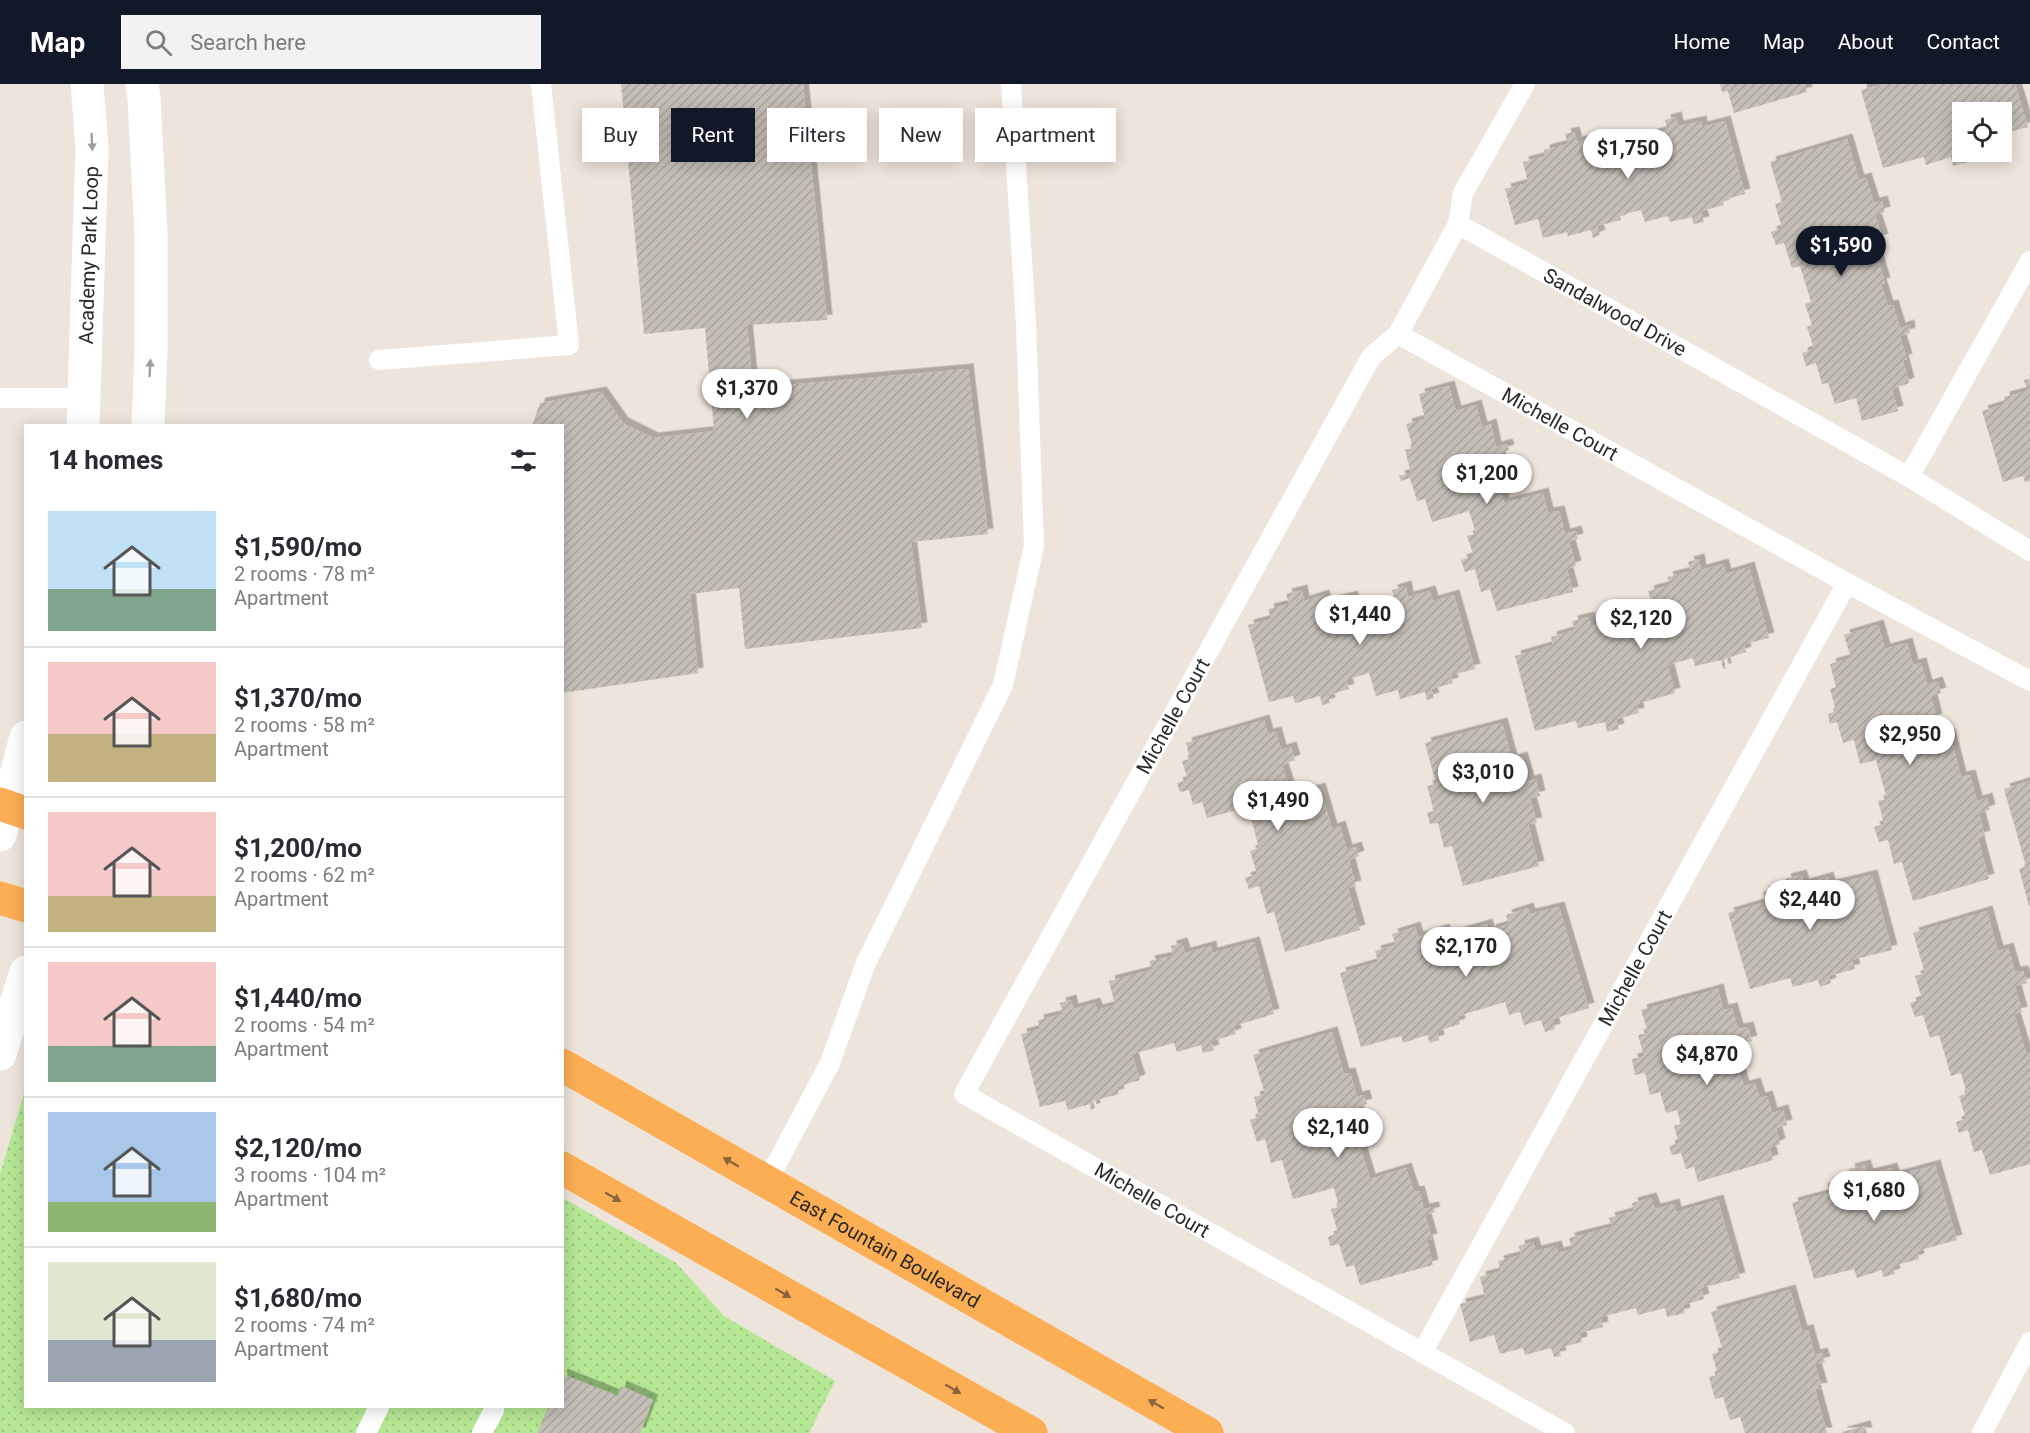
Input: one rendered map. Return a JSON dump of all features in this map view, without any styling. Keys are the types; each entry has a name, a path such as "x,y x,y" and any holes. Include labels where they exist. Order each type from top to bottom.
{"highway":[{"path":"0,897 24,905"},
{"name":"East Fountain Boulevard","path":"564,1066 1207,1433"},
{"path":"564,1169 1031,1433"}],"street":[{"name":"Academy Park Loop","path":"84,412 92,147 87,84"},
{"path":"142,84 152,235 148,424"},
{"path":"8,814 24,746"},
{"path":"0,1054 24,978"}],"lane":[{"path":"379,360 569,345 541,84"},
{"path":"767,1182 830,1063 865,965 1003,685 1034,546 1026,325 1011,84"},
{"path":"1398,334 1458,225 1463,193 1525,84"},
{"name":"Sandalwood Drive","path":"1458,225 1908,477 2030,551"},
{"path":"1908,477 2030,261"},
{"name":"Michelle Court","path":"1565,1433 964,1094 1371,357 1398,334 1847,583 2030,681"},
{"path":"0,399 84,412"},
{"name":"Michelle Court","path":"1422,1353 1847,583"},
{"path":"1982,1433 2030,1342"},
{"path":"366,1433 378,1408"},
{"path":"482,1433 494,1408"}],"green space":[{"path":"24,1093 24,1408 564,1408 564,1199 676,1263 724,1316 835,1381 809,1433 0,1433 0,1174"}],"building":[{"path":"621,84 803,84 805,108 767,108 767,162 811,162 827,320 747,325 753,388 968,369 988,534 911,542 922,628 745,649 739,588 690,594 698,673 564,693 564,424 533,424 540,403 601,392 623,423 653,438 714,431 705,328 644,334 628,162 659,162 659,108 623,108"},
{"path":"1720,84 1805,84 1807,92 1734,113 1728,91 1722,92"},
{"path":"1884,84 2015,84 2028,127 2012,131 2012,102 1952,102 1952,162 1951,157 1926,165 1924,157 1883,168 1861,90"},
{"path":"1676,117 1678,126 1701,121 1702,127 1725,121 1745,194 1722,200 1724,205 1701,211 1704,222 1693,224 1692,217 1670,222 1668,216 1645,222 1641,210 1620,215 1621,220 1597,226 1600,235 1593,238 1591,230 1568,236 1567,232 1543,238 1538,219 1515,225 1505,189 1528,183 1523,162 1545,156 1544,150 1568,144 1565,134 1574,132 1577,142 1597,137 1598,141 1623,135 1626,146 1647,140 1646,136 1667,130 1665,120"},
{"path":"1847,139 1859,180 1866,178 1874,203 1882,201 1885,212 1875,215 1883,239 1873,242 1885,283 1881,284 1888,306 1893,305 1900,328 1909,325 1910,333 1900,336 1907,359 1903,360 1909,383 1892,389 1898,411 1862,421 1856,398 1835,404 1828,383 1822,384 1816,363 1806,366 1802,353 1814,349 1807,327 1812,325 1805,304 1811,302 1800,266 1792,268 1784,243 1776,245 1771,232 1782,228 1775,204 1782,202 1770,162"},
{"path":"1952,162 1969,162 1953,166"},
{"path":"2030,379 2030,481 2025,482 2023,476 2003,482 1982,411 2005,404 2004,397 2027,391 2024,380"},
{"path":"1449,386 1456,411 1476,405 1482,427 1491,424 1496,447 1507,444 1509,450 1499,453 1506,476 1498,478 1504,503 1543,493 1548,513 1559,511 1565,534 1576,531 1578,539 1569,541 1576,566 1567,569 1573,592 1497,611 1490,589 1481,592 1475,569 1465,572 1461,560 1474,556 1467,536 1476,534 1469,511 1432,522 1425,499 1417,501 1410,478 1401,481 1399,476 1411,473 1405,450 1413,448 1406,424 1425,419 1419,394"},
{"path":"1699,559 1701,570 1723,564 1726,574 1749,567 1769,638 1744,644 1746,652 1724,659 1726,669 1723,669 1721,660 1695,666 1693,658 1668,665 1675,693 1637,704 1639,713 1616,719 1619,729 1607,732 1605,722 1578,728 1576,721 1535,731 1515,656 1553,645 1551,637 1575,630 1572,621 1589,617 1591,626 1615,620 1618,628 1656,617 1648,591 1670,585 1667,577 1691,571 1688,562"},
{"path":"1406,586 1408,597 1430,591 1433,601 1454,595 1475,669 1451,675 1453,683 1431,689 1434,698 1427,700 1425,692 1400,699 1398,690 1376,696 1369,673 1346,680 1349,689 1328,695 1330,703 1322,705 1320,696 1295,703 1293,696 1269,702 1248,625 1271,619 1268,609 1289,604 1286,594 1302,590 1304,601 1324,595 1326,603 1352,596 1358,618 1376,614 1374,606 1395,600 1392,590"},
{"path":"1878,625 1885,649 1907,643 1913,665 1921,663 1927,685 1937,682 1941,693 1931,696 1937,719 1931,721 1936,739 1950,734 1961,777 1970,775 1977,801 1987,798 1990,810 1979,813 1985,836 1978,838 1989,879 1913,901 1902,862 1894,864 1888,840 1879,842 1874,827 1884,824 1878,801 1887,799 1876,760 1860,764 1854,740 1843,743 1837,722 1830,724 1828,714 1836,711 1830,689 1836,687 1830,664 1851,658 1844,635"},
{"path":"1264,720 1268,734 1276,732 1281,750 1291,747 1295,760 1282,765 1292,796 1320,788 1332,829 1340,826 1347,850 1356,847 1359,856 1349,860 1356,886 1348,888 1360,930 1285,952 1274,912 1267,914 1259,886 1249,889 1245,878 1257,874 1250,851 1259,848 1248,807 1207,818 1202,802 1193,805 1189,790 1180,792 1177,783 1188,780 1182,761 1190,759 1186,743"},
{"path":"1502,723 1512,760 1522,757 1529,781 1536,779 1540,796 1530,798 1537,823 1528,824 1539,866 1463,886 1452,846 1444,848 1438,823 1430,824 1427,813 1434,811 1427,786 1436,784 1425,743"},
{"path":"2030,781 2029,906 2019,869 2026,866 2004,789"},
{"path":"1801,875 1804,884 1828,877 1830,885 1872,875 1892,950 1852,960 1855,969 1829,976 1831,983 1820,987 1818,980 1793,987 1790,978 1750,989 1728,913 1766,902 1763,892 1787,885 1785,879"},
{"path":"1559,907 1589,1008 1553,1019 1555,1029 1545,1032 1541,1020 1524,1025 1520,1012 1509,1015 1505,1002 1458,1016 1460,1024 1437,1031 1439,1040 1430,1043 1427,1035 1403,1043 1401,1036 1361,1047 1340,973 1378,962 1375,951 1396,945 1392,934 1415,927 1418,937 1444,929 1446,936 1487,924 1491,938 1490,930 1509,924 1506,915 1528,908 1530,914"},
{"path":"1987,911 1998,951 2008,948 2015,972 2023,971 2027,983 2015,986 2022,1012 2014,1014 2026,1053 2030,1052 2030,1164 1990,1175 1982,1150 1974,1152 1968,1130 1959,1133 1956,1122 1966,1119 1959,1096 1967,1094 1961,1073 1951,1076 1939,1035 1930,1038 1923,1015 1915,1017 1910,1003 1922,999 1915,976 1925,973 1913,933"},
{"path":"1254,942 1274,1014 1234,1026 1236,1034 1211,1041 1214,1050 1203,1053 1201,1045 1177,1052 1174,1043 1132,1054 1140,1080 1117,1087 1119,1094 1093,1101 1095,1108 1091,1110 1090,1104 1068,1110 1065,1101 1040,1107 1021,1034 1040,1029 1038,1020 1063,1014 1060,1003 1071,1000 1073,1009 1095,1003 1097,1010 1115,1005 1109,981 1152,970 1149,961 1173,956 1171,946 1182,943 1185,953 1211,946 1212,953"},
{"path":"1718,989 1723,1010 1732,1008 1738,1029 1748,1027 1752,1041 1741,1044 1746,1064 1738,1067 1744,1086 1755,1083 1760,1098 1767,1096 1772,1113 1783,1110 1787,1125 1776,1128 1780,1144 1770,1148 1773,1160 1698,1182 1694,1167 1686,1169 1681,1153 1672,1155 1669,1146 1679,1143 1674,1126 1681,1124 1677,1110 1666,1113 1660,1092 1650,1095 1645,1073 1635,1075 1632,1059 1644,1056 1638,1035 1648,1033 1641,1010"},
{"path":"1332,1032 1344,1074 1350,1073 1357,1097 1364,1095 1367,1104 1357,1107 1363,1130 1356,1132 1370,1179 1406,1168 1414,1192 1419,1191 1424,1209 1433,1207 1435,1212 1425,1215 1432,1239 1427,1240 1433,1265 1360,1285 1354,1265 1346,1267 1339,1244 1330,1246 1328,1237 1338,1233 1331,1209 1339,1207 1334,1188 1293,1199 1282,1160 1271,1163 1265,1139 1257,1142 1250,1120 1259,1117 1254,1097 1265,1094 1253,1055"},
{"path":"1865,1165 1868,1174 1892,1168 1894,1176 1935,1165 1957,1240 1917,1251 1919,1259 1893,1266 1895,1274 1883,1277 1882,1270 1857,1278 1854,1269 1814,1279 1792,1203 1830,1193 1827,1183 1851,1176 1849,1169"},
{"path":"1651,1198 1655,1209 1674,1204 1676,1212 1718,1200 1740,1278 1701,1288 1704,1299 1683,1305 1685,1313 1667,1317 1665,1308 1638,1315 1636,1308 1601,1317 1603,1327 1580,1333 1582,1342 1559,1348 1561,1356 1554,1357 1551,1348 1525,1355 1523,1348 1500,1354 1494,1335 1470,1342 1460,1304 1485,1298 1480,1277 1501,1271 1498,1261 1521,1255 1519,1246 1533,1242 1536,1251 1556,1246 1558,1253 1572,1249 1569,1238 1612,1227 1609,1218 1634,1211 1632,1203"},
{"path":"1790,1290 1802,1331 1808,1330 1815,1355 1822,1353 1825,1362 1815,1364 1822,1388 1815,1389 1827,1433 1745,1433 1740,1417 1730,1420 1723,1397 1715,1399 1709,1377 1718,1375 1712,1354 1723,1351 1711,1312"},
{"path":"564,1375 618,1396 621,1386 653,1400 640,1433 537,1433 548,1408 564,1408"},
{"path":"1865,1426 1867,1433 1842,1433 1842,1432"}]}
